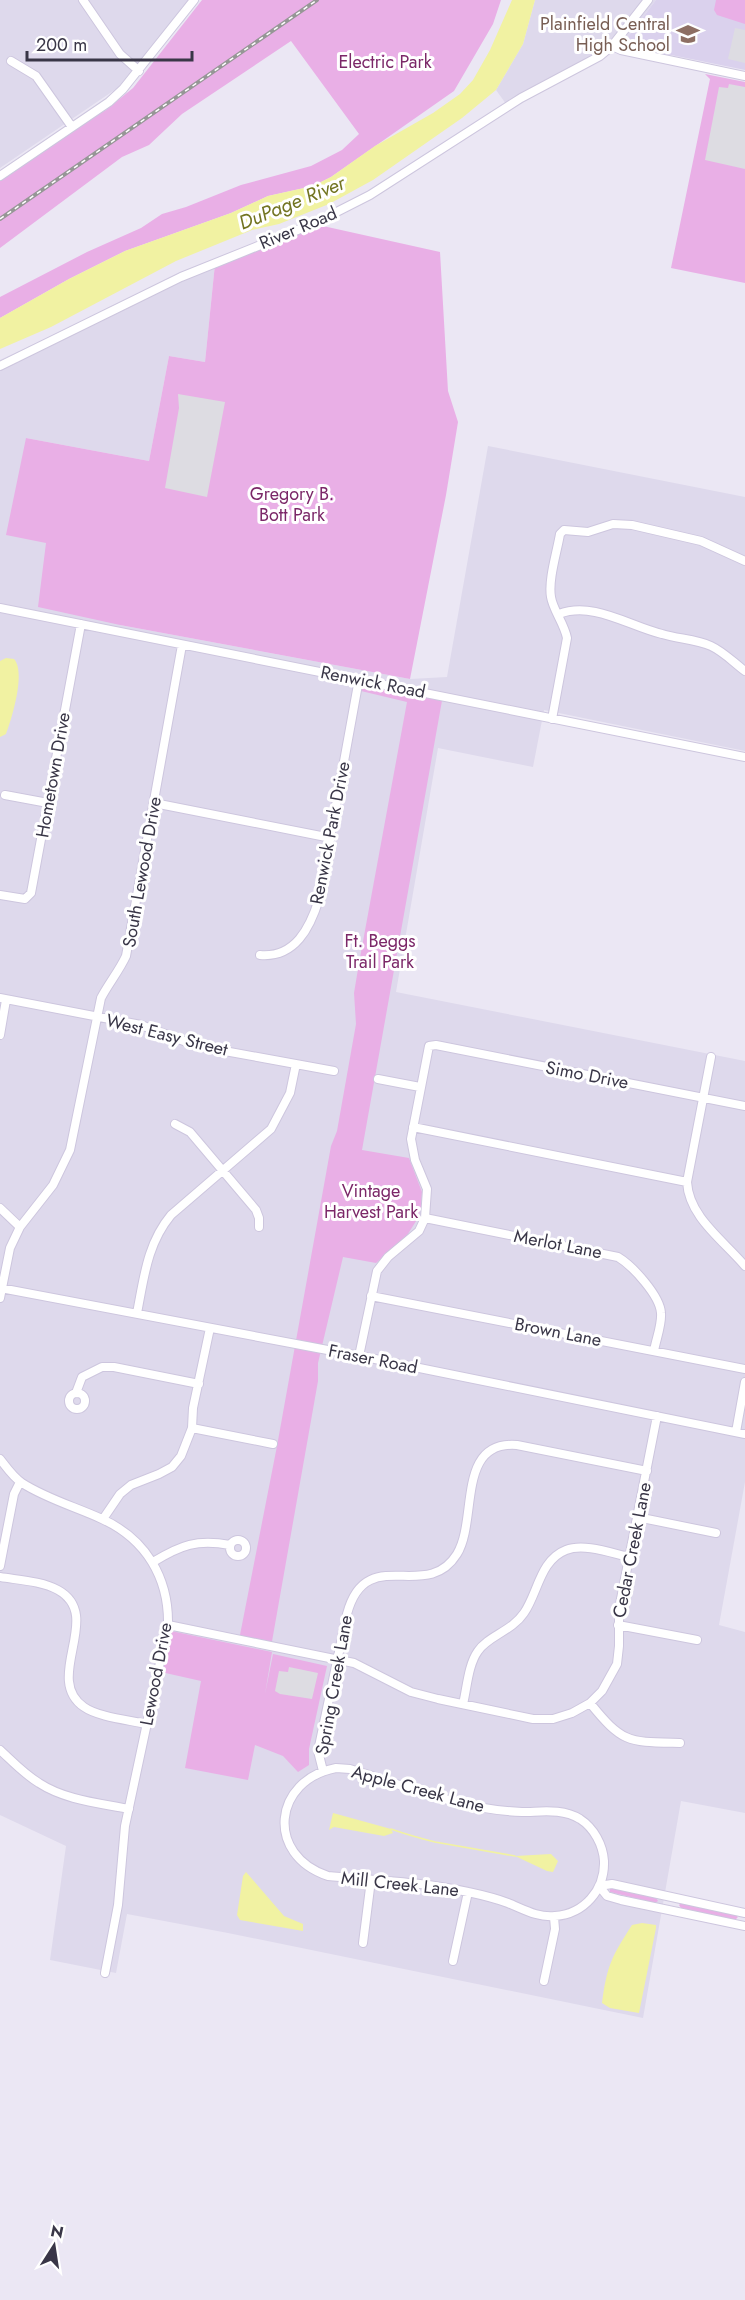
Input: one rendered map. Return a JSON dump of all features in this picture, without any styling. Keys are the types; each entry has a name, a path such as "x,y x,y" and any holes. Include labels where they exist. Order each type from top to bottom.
{"street":[{"path":"83,0 120,54 139,71"},
{"path":"0,176 109,102 123,90 194,0"},
{"name":"River Road","path":"0,366 181,277 315,223 370,195 521,98 600,56 612,46 648,0"},
{"path":"612,46 621,50 745,76"},
{"path":"11,61 36,76 72,127"},
{"path":"552,719 567,638 554,606 551,587 560,534 564,530 588,531 613,524 632,525 701,541 745,561"},
{"name":"Renwick Road","path":"0,608 745,757"},
{"path":"559,614 579,610 611,616 662,634 710,645 745,671"},
{"name":"Hometown Drive","path":"0,895 25,899 31,892 81,624"},
{"name":"South Lewood Drive","path":"1,1288 10,1248 20,1227 53,1185 70,1150 101,998 126,956 182,645"},
{"name":"Renwick Park Drive","path":"260,955 282,954 305,932 314,915 331,838 359,679"},
{"path":"5,795 48,803"},
{"path":"154,803 331,838"},
{"path":"0,1035 3,999"},
{"name":"West Easy Street","path":"3,999 141,1025 197,1046 334,1071"},
{"name":"Simo Drive","path":"420,1087 429,1046 436,1045 745,1106"},
{"path":"711,1057 687,1182 688,1196 695,1211 745,1266"},
{"path":"137,1313 148,1256 161,1228 171,1215 271,1129 290,1093 296,1064"},
{"path":"359,1356 375,1278 381,1265 419,1231 425,1218 427,1189 412,1151 413,1127 420,1087 378,1079"},
{"path":"175,1124 190,1132 256,1210 259,1227"},
{"path":"413,1127 687,1182"},
{"path":"0,1208 20,1227"},
{"name":"Merlot Lane","path":"425,1218 618,1257 627,1263 650,1289 660,1306 661,1314 654,1351"},
{"path":"0,1298 1,1288"},
{"name":"Fraser Road","path":"1,1288 359,1356 745,1434"},
{"name":"Brown Lane","path":"371,1296 745,1369"},
{"path":"103,1519 111,1505 131,1485 172,1467 181,1456 192,1428 210,1328"},
{"path":"76,1393 82,1377 102,1367 114,1367 199,1384"},
{"path":"736,1432 745,1382"},
{"name":"Cedar Creek Lane","path":"168,1625 363,1666 411,1692 463,1704 533,1719 546,1719 572,1713 590,1703 602,1691 614,1672 619,1647 619,1609 657,1416"},
{"path":"192,1428 273,1444"},
{"name":"Spring Creek Lane","path":"323,1771 318,1751 351,1602 368,1581 393,1574 415,1577 430,1575 446,1566 456,1556 462,1543 475,1472 488,1451 504,1445 517,1445 647,1471"},
{"name":"Lewood Drive","path":"0,1460 20,1482 103,1519 134,1539 153,1562 166,1592 168,1625 123,1840 118,1905 105,1973"},
{"path":"0,1566 14,1494 20,1482"},
{"path":"637,1517 716,1533"},
{"path":"153,1562 188,1545 209,1541 230,1545"},
{"path":"463,1704 472,1662 478,1650 486,1642 507,1630 524,1613 552,1558 565,1550 576,1548 629,1557"},
{"path":"0,1577 49,1586 66,1595 75,1609 77,1623 69,1668 69,1679 76,1698 84,1707 94,1711 146,1724"},
{"path":"618,1625 697,1641"},
{"path":"590,1703 609,1728 619,1734 641,1742 680,1743"},
{"path":"0,1750 26,1774 51,1790 66,1796 129,1809"},
{"name":"Apple Creek Lane","path":"323,1771 336,1768 350,1769 444,1798 493,1809 566,1814 585,1824 600,1842 604,1859 603,1875 599,1886"},
{"name":"Mill Creek Lane","path":"323,1771 308,1778 295,1790 288,1804 285,1825 289,1845 308,1867 328,1876 468,1892 505,1902 540,1916 554,1917"},
{"path":"363,1943 371,1880"},
{"path":"599,1886 612,1884 745,1913"},
{"path":"599,1886 607,1896 745,1926"},
{"path":"544,1981 555,1929 554,1917 579,1910 590,1901 599,1886"},
{"path":"453,1961 468,1892"},
{"path":"667,1910 669,1898"}],"shaded area":[{"path":"0,0 197,0 184,21 116,89 0,168"},
{"path":"535,0 656,0 622,45 509,108 496,90 523,44"},
{"name":"Plainfield Central High School","path":"656,0 745,0 745,70 622,45"},
{"path":"735,28 745,30 745,63 728,59"},
{"path":"729,84 745,87 745,169 705,160 719,87 728,88"},
{"path":"215,264 205,362 169,356 149,461 26,438 46,543 120,625 410,679 447,677 488,446 745,497 745,751 544,710 533,767 438,748 396,992 745,1061 745,1482 719,1625 745,1632 745,1813 681,1801 643,2018 127,1914 116,1973 50,1960 66,1846 0,1815 0,360 201,265"},
{"path":"178,394 225,402 207,497 165,488 179,408"},
{"path":"289,1667 318,1673 312,1699 280,1694 275,1691 279,1671 288,1672"}],"green space":[{"name":"Electric Park","path":"202,0 501,0 493,24 454,91 331,177 313,186 268,196 231,213 125,251 0,318 0,297 87,252 141,228 162,214 241,185 311,166 342,150 359,134 291,41 182,114 149,145 122,157 0,248 0,180 83,123 106,110 133,88"},
{"path":"716,0 745,0 745,24 717,15 714,10"},
{"path":"705,74 745,82 745,283 671,268 710,79"},
{"name":"Gregory B. Bott Park","path":"314,224 440,252 448,391 458,422 410,679 120,625 38,607 46,543 6,535 26,438 149,461 169,356 205,362 215,264"},
{"name":"Ft. Beggs Trail Park","path":"363,680 443,695 362,1150 409,1158 422,1192 421,1207 418,1218 406,1237 376,1263 343,1257 318,1363 318,1381 271,1647 239,1640 277,1446 331,1146 337,1131 356,1024 354,993 407,702 361,691"},
{"path":"171,1631 272,1652 265,1694 273,1654 327,1666 309,1749 309,1765 298,1772 283,1756 255,1745 248,1780 185,1768 201,1681 161,1672"},
{"path":"610,1888 656,1898 658,1901 655,1903 610,1892"},
{"path":"681,1903 734,1914 738,1917 735,1920 681,1908 679,1905"}],"water":[{"name":"DuPage River","path":"512,0 535,0 523,44 496,90 462,118 373,180 329,204 279,224 252,230 176,261 51,327 0,349 0,318 69,279 125,251 231,213 268,196 313,186 331,177 375,146 433,113 460,94 473,80 490,50"},
{"path":"6,658 14,659 19,674 9,727 6,734 0,737 0,661"},
{"path":"333,1813 391,1829 393,1833 384,1836 334,1827 329,1830"},
{"path":"551,1854 558,1861 553,1872 515,1856"},
{"path":"246,1872 284,1916 303,1924 303,1931 240,1920 237,1915 243,1876"},
{"path":"642,1923 656,1925 656,1928 639,2013 610,2008 602,2003 611,1961 632,1925"}],"waterway":[{"path":"391,1829 435,1842 515,1856"}],"railway":[{"path":"0,219 317,0"}],"place":[{"name":"Plainfield Central High School","path":"688,34"}],"park label":[{"name":"Vintage Harvest Park","path":"371,1201"}]}
